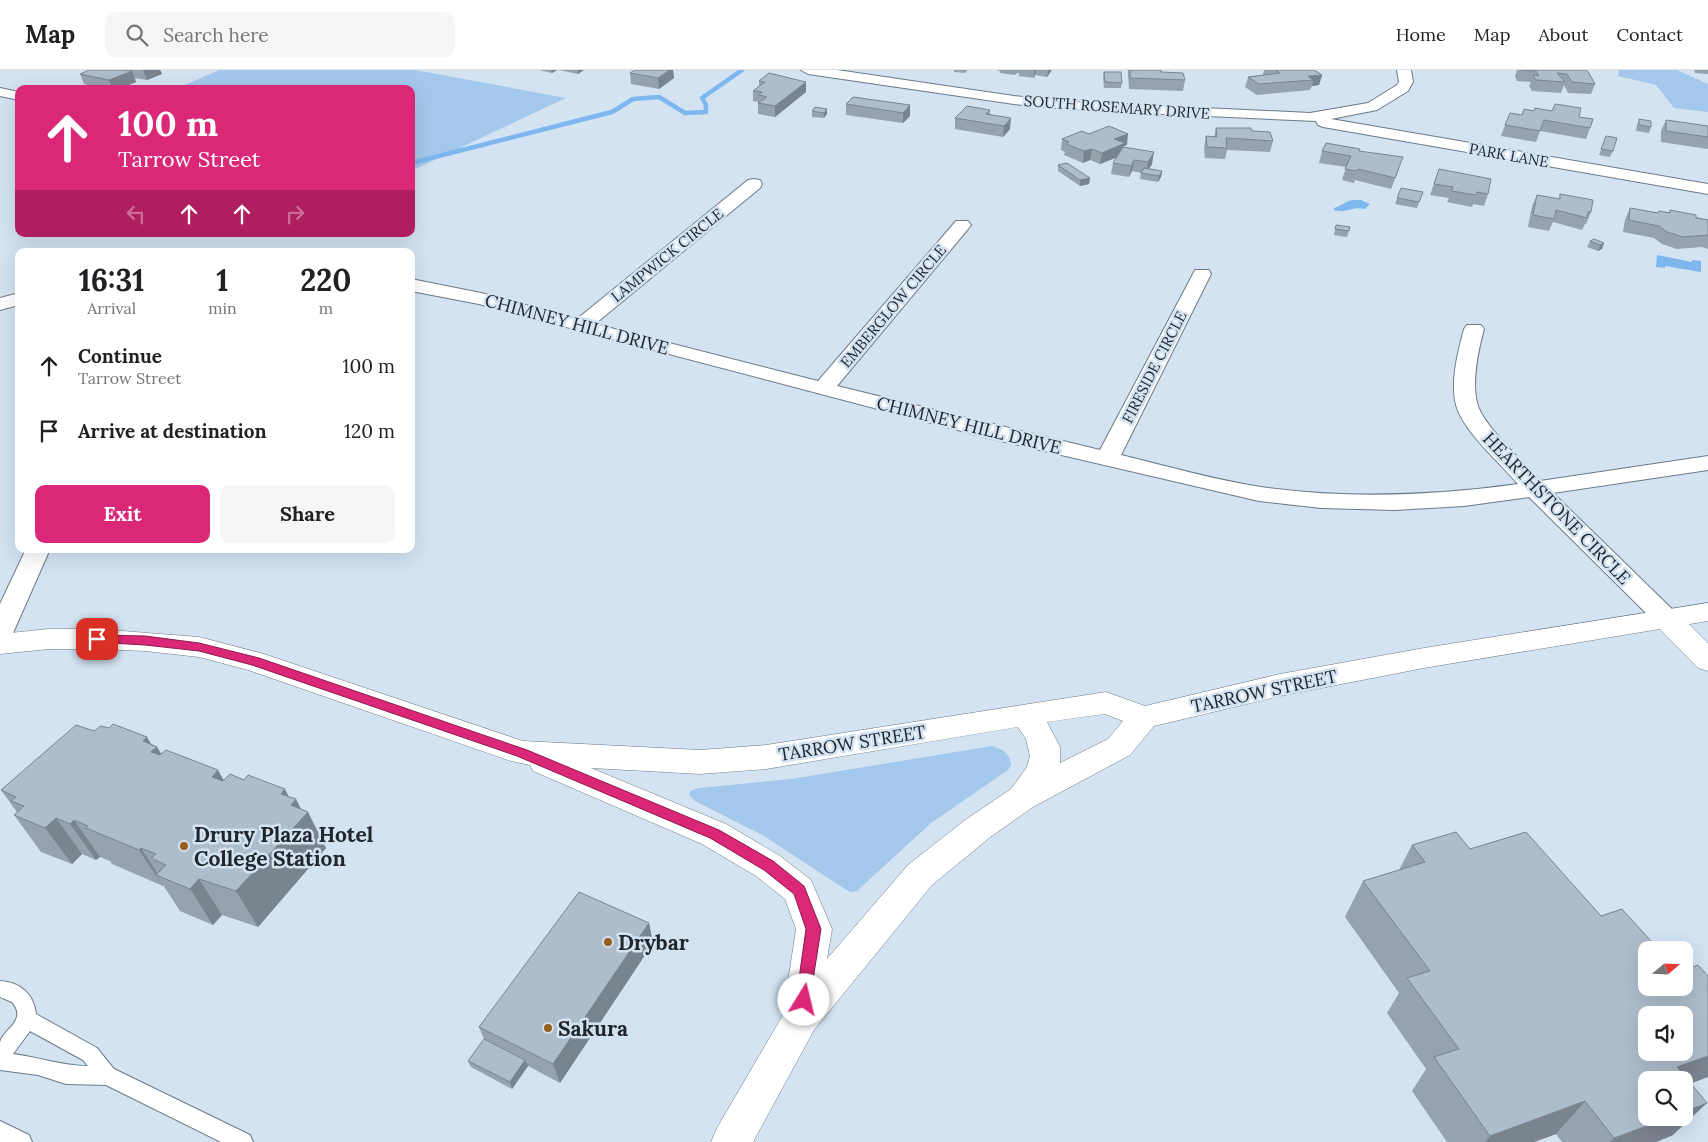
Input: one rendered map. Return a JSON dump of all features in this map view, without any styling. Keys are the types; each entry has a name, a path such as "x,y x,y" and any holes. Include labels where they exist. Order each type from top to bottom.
{"main road":[{"name":"TARROW STREET","path":"0,644 49,639 97,639 145,640 199,647 254,662 522,753 691,762 766,757 1026,714 1106,703 1144,717 1280,685 1432,657 1708,612"},
{"path":"1666,618 1708,661"},
{"path":"1022,798 1040,776 1047,756 1040,735 1026,714"},
{"path":"731,1142 801,1018 920,875 977,829 1022,798 1120,747 1144,717"},
{"path":"522,753 714,834 768,866 799,890 814,929 801,1018"}],"street":[{"name":"SOUTH ROSEMARY DRIVE","path":"808,70 1014,100 1076,106 1310,118 1372,107 1403,88 1406,82 1404,70"},
{"path":"0,92 15,95"},
{"name":"PARK LANE","path":"1310,118 1340,126 1708,189"},
{"name":"LAMPWICK CIRCLE","path":"580,326 754,184"},
{"name":"EMBERGLOW CIRCLE","path":"824,388 962,226"},
{"name":"FIRESIDE CIRCLE","path":"1107,459 1202,274"},
{"name":"CHIMNEY HILL DRIVE","path":"415,286 481,298 580,326 992,432 1259,494 1322,501 1395,503 1464,498 1535,489 1708,463"},
{"path":"0,304 15,300"},
{"name":"HEARTHSTONE CIRCLE","path":"1474,329 1465,362 1467,405 1478,425 1492,444 1535,489 1666,618"},
{"path":"0,633 36,553"}],"lane":[{"path":"0,989 17,993 24,1001 27,1012 14,1039 0,1053"},
{"path":"25,1018 90,1054 107,1076"},
{"path":"0,1061 38,1066 66,1074 107,1076 243,1142"},
{"path":"0,1131 22,1142"}],"shaded area":[{"path":"219,70 415,70 566,98 415,169 415,85 185,85"},
{"path":"1619,70 1677,70 1708,84 1708,112 1674,108 1656,85 1618,76"},
{"path":"1352,200 1361,200 1370,204 1365,209 1334,210 1334,208"},
{"path":"1657,255 1692,262 1692,260 1701,261 1701,272 1665,266 1665,268 1656,267"},
{"path":"992,746 1003,750 1007,755 1011,765 1008,770 931,823 857,891 851,892 764,836 695,801 689,795 690,791 699,788 791,779"}],"building":[{"path":"89,70 132,71 109,80 80,74"},
{"path":"635,70 670,70 658,78 630,73"},
{"path":"1130,70 1161,70 1161,72 1183,73 1185,80 1130,78"},
{"path":"1275,70 1314,70 1322,75 1308,76 1313,80 1259,84 1248,77 1280,73"},
{"path":"1521,70 1587,70 1595,84 1572,82 1567,74 1557,73 1565,82 1536,80 1533,75 1539,76 1536,71"},
{"path":"1104,72 1121,72 1122,83 1105,82"},
{"path":"769,73 806,82 775,106 758,103 767,97 759,95 762,92 753,91 765,82 759,81"},
{"path":"853,97 910,105 903,113 846,104"},
{"path":"1555,104 1581,108 1579,117 1593,119 1590,128 1544,120 1540,131 1505,125 1510,113 1522,115 1524,109 1534,111 1535,108 1552,111"},
{"path":"967,106 990,110 986,114 1011,118 1004,126 955,118"},
{"path":"815,107 827,109 824,113 812,111"},
{"path":"1639,119 1651,121 1651,127 1639,125"},
{"path":"1666,120 1708,126 1708,137 1666,131"},
{"path":"1109,126 1128,134 1114,139 1125,143 1102,153 1092,149 1084,151 1066,144 1069,142 1062,139 1082,131 1089,134"},
{"path":"1216,128 1251,128 1252,131 1270,132 1273,141 1226,138 1227,148 1207,147 1206,136 1217,137"},
{"path":"1606,136 1617,138 1613,151 1601,149"},
{"path":"1326,143 1360,149 1359,151 1403,157 1395,178 1358,169 1357,171 1345,169 1351,156 1322,151"},
{"path":"1123,147 1154,152 1148,162 1134,160 1131,166 1113,163"},
{"path":"1067,163 1090,178 1080,180 1058,165"},
{"path":"1144,168 1162,171 1159,176 1141,173"},
{"path":"1439,169 1491,179 1488,194 1477,192 1476,195 1452,191 1453,187 1434,184"},
{"path":"1401,188 1423,192 1419,202 1397,198"},
{"path":"1560,194 1593,200 1591,212 1588,212 1587,218 1556,210 1554,219 1533,215 1537,195 1560,199"},
{"path":"1630,208 1658,213 1659,211 1670,213 1670,210 1696,215 1696,218 1708,220 1708,235 1683,237 1667,232 1659,226 1629,220"},
{"path":"1336,225 1350,227 1349,231 1335,229"},
{"path":"1594,239 1604,243 1600,245 1590,241"},
{"name":"Drury Plaza Hotel College Station","path":"113,724 147,737 143,741 157,747 151,752 160,755 166,750 218,770 212,777 223,781 230,774 244,780 248,775 285,789 281,794 296,799 291,805 308,812 236,891 199,879 190,889 156,875 166,865 151,858 156,854 141,848 139,850 86,828 88,826 74,820 70,824 56,818 45,828 14,815 24,806 11,801 16,797 1,790 76,725 94,731 101,726 109,728"},
{"path":"1456,832 1470,849 1526,832 1601,916 1622,909 1651,941 1638,941 1638,996 1693,996 1693,967 1698,965 1708,976 1708,1056 1677,1067 1680,1071 1638,1071 1638,1126 1647,1126 1614,1138 1585,1101 1490,1136 1434,1057 1459,1049 1407,978 1430,971 1363,881 1425,862 1412,845"},
{"path":"579,892 649,923 553,1064 479,1027"},
{"path":"484,1039 525,1060 510,1082 468,1061"},
{"path":"1693,1086 1707,1103 1693,1108"}],"waterway":[{"path":"415,162 612,112 633,99 659,97 685,113 706,112 706,105 702,98 742,70"}],"place":[{"name":"Drury Plaza Hotel College Station","path":"184,846"},
{"name":"Drybar","path":"608,942"},
{"name":"Sakura","path":"548,1028"}],"route":[{"path":"97,639 145,640 199,647 254,662 522,753 634,798 714,834 768,866 799,890 814,929 804,1000"}]}
